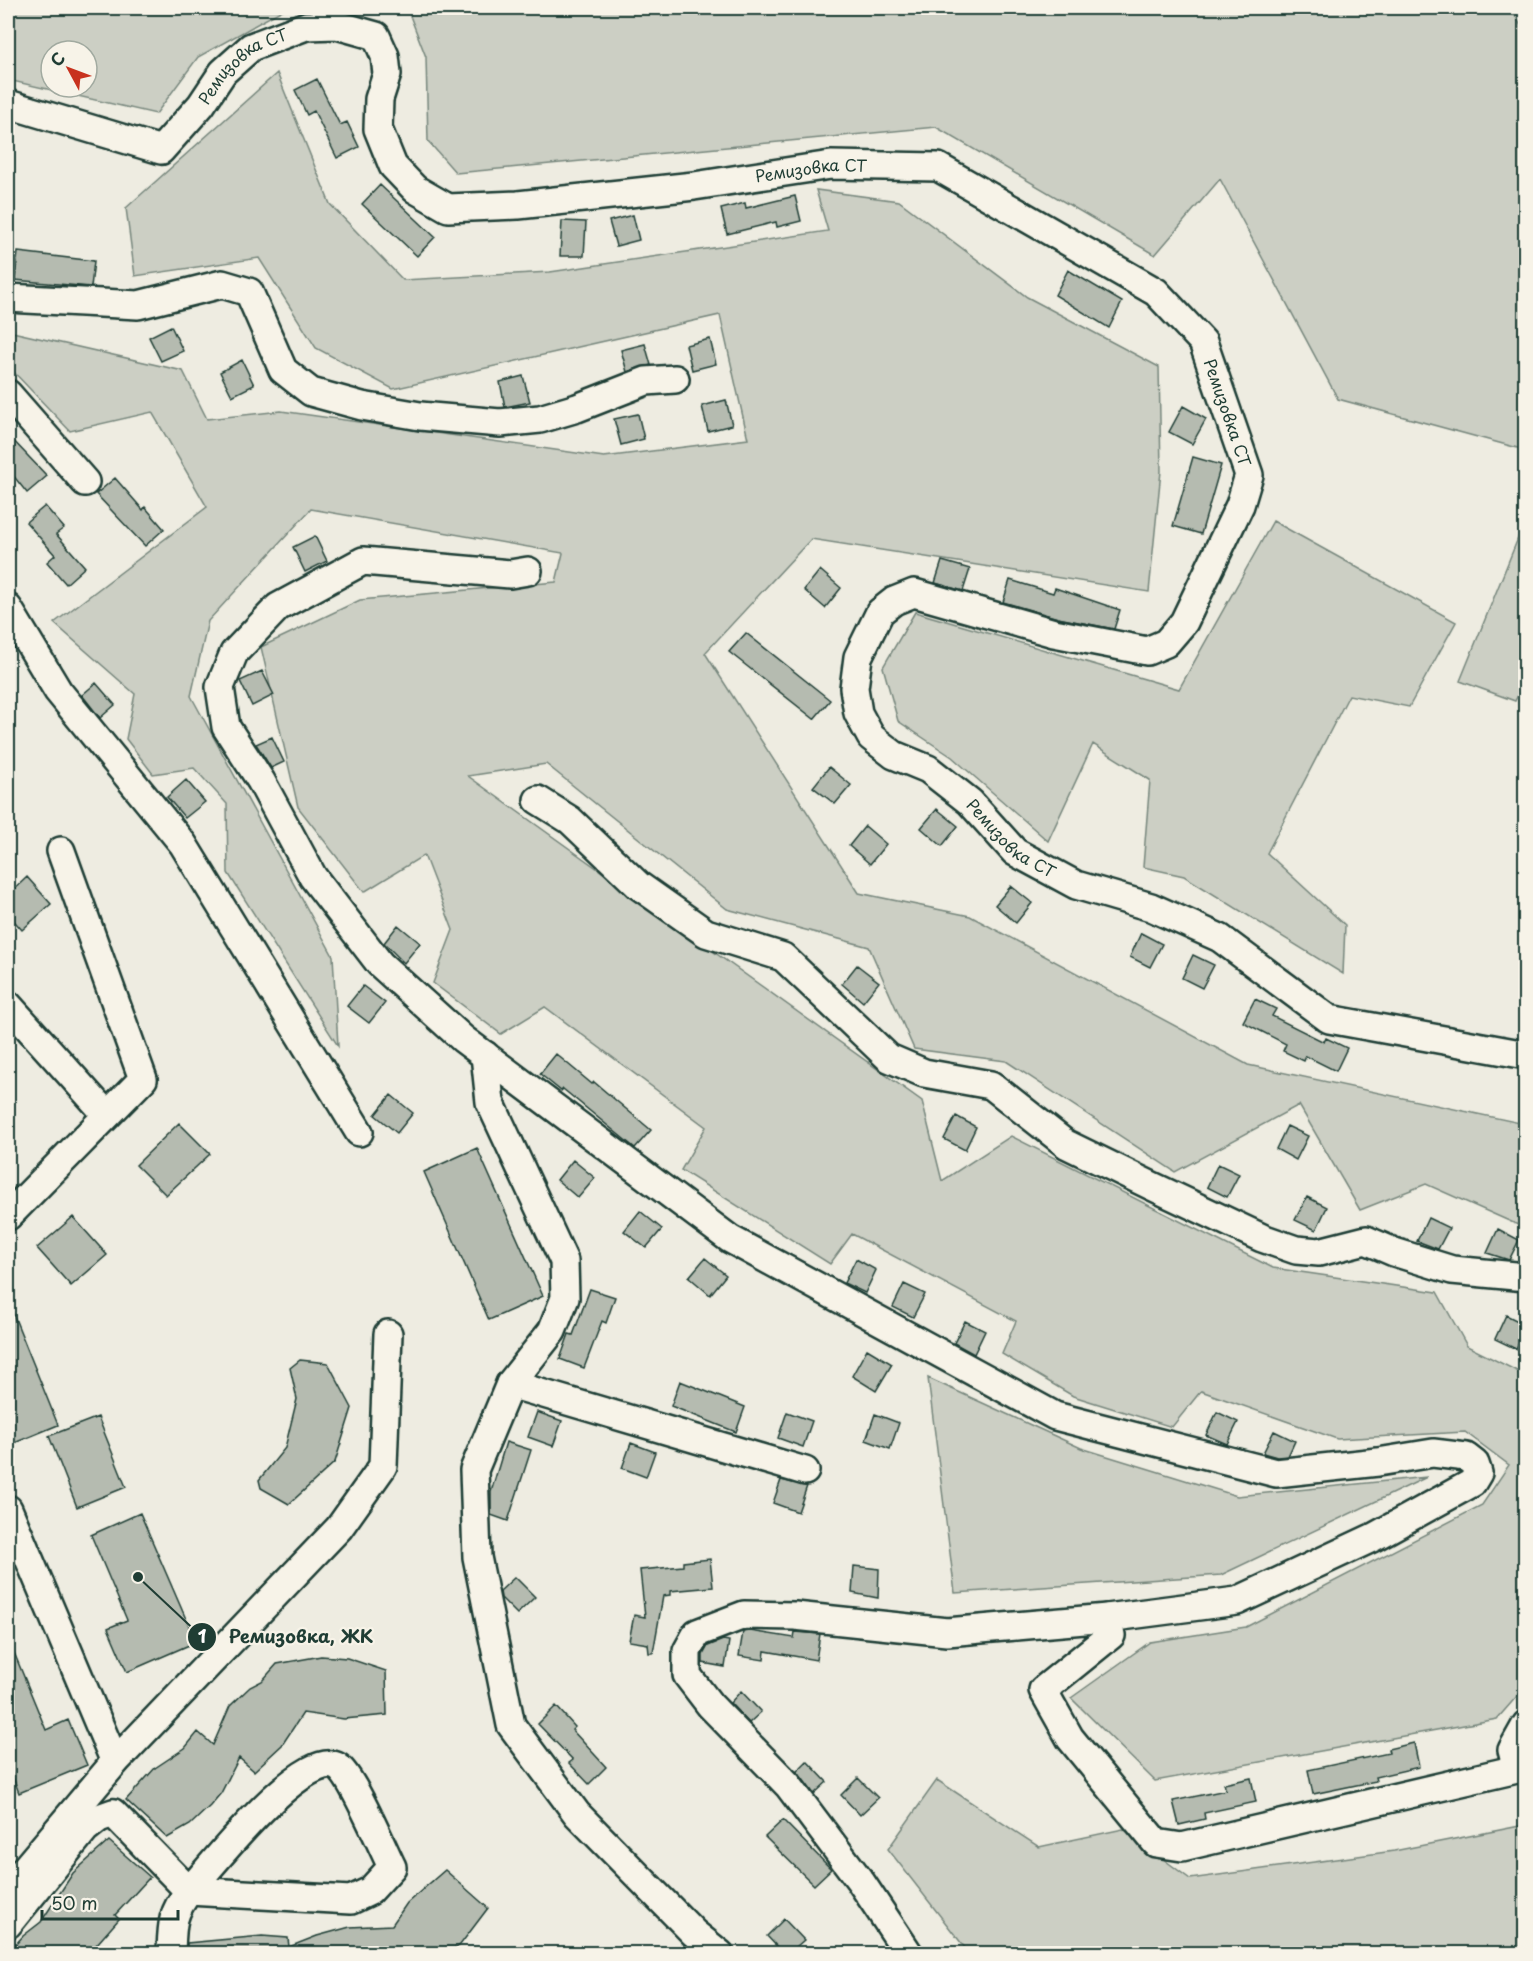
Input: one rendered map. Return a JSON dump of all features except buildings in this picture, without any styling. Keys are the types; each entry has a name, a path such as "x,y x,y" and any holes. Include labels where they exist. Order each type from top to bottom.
{"street":[{"name":"Ремизовка СТ","path":"8,104 161,150 201,105 224,72 251,47 306,26 337,25 376,36 386,56 387,74 379,99 378,129 393,166 416,189 448,208 518,205 683,187 831,165 938,167 1156,292 1203,342 1250,475 1239,505 1184,622 1167,643 1147,651 1054,633 914,593 894,601 880,612 858,657 854,688 858,713 871,737 894,754 928,769 970,802 1015,852 1076,885 1151,907 1220,939 1329,1019 1526,1055"},
{"path":"8,298 138,305 222,284 249,292 283,370 311,392 362,406 420,416 500,423 540,419 577,408 646,381 675,379"},
{"path":"8,394 85,482"},
{"path":"528,571 510,574 363,561 278,607 234,653 220,687 226,727 261,781 313,877 380,964 485,1055 730,1239 1055,1416 1276,1473 1378,1462 1433,1453 1466,1457 1474,1464 1478,1473 1472,1483 1374,1537 1237,1601 1107,1618 947,1632 795,1616 744,1615 697,1633 687,1651 687,1675 710,1705 788,1785 861,1882 909,1953"},
{"path":"8,608 58,691 183,844 359,1132"},
{"path":"538,800 570,820 638,885 706,933 783,957 889,1058 924,1073 991,1085 1066,1144 1152,1186 1262,1238 1296,1250 1319,1252 1366,1240 1394,1252 1452,1270 1526,1277"},
{"path":"8,1216 143,1078 61,851"},
{"path":"8,1005 107,1115"},
{"path":"485,1055 490,1102 564,1261 565,1298 552,1331 510,1384 474,1470 477,1557 511,1725 577,1815 694,1933 720,1953"},
{"path":"8,1889 115,1762 339,1528 383,1466 388,1334"},
{"path":"510,1384 805,1471"},
{"path":"8,1509 115,1762"},
{"path":"1107,1618 1111,1635 1043,1690 1070,1738 1156,1843 1182,1847 1521,1769 1512,1750 1526,1725"},
{"path":"8,1924 85,1829 99,1818 113,1813 189,1891 351,1900 370,1891 392,1868 350,1782 339,1768 329,1764 307,1771 282,1788 189,1891 172,1919 171,1953"}],"shaded area":[{"path":"8,8 286,8 198,57 156,114 91,99 99,99 99,39 39,39 39,87 8,80"},
{"path":"407,8 1511,8 1526,35 1525,450 1338,399 1220,179 1155,255 936,127 456,173 428,141 426,57"},
{"path":"277,73 330,204 403,280 550,272 828,231 816,190 899,201 1027,297 1159,367 1161,471 1149,592 811,539 705,653 859,893 970,916 1248,1065 1525,1124 1525,1228 1426,1184 1360,1210 1299,1105 1175,1172 1006,1061 914,1049 869,947 727,909 546,764 468,776 922,1101 942,1181 1011,1136 1273,1268 1437,1292 1467,1346 1525,1375 1525,1687 1497,1719 1155,1781 1071,1698 1150,1642 1246,1627 1482,1505 1509,1465 1465,1432 1337,1439 1201,1391 1172,1427 1073,1396 1002,1354 1016,1321 852,1234 830,1264 681,1170 706,1127 545,1007 501,1034 433,983 453,930 424,855 364,892 298,807 261,647 360,600 556,582 563,553 311,509 208,621 191,696 333,956 338,1046 228,873 227,804 194,768 153,774 126,739 135,694 54,623 207,507 152,412 70,431 8,366 8,331 183,371 207,419 281,411 604,457 748,439 720,315 393,389 316,348 259,258 135,276 126,208"},
{"path":"1273,521 1456,622 1409,707 1349,695 1267,853 1345,925 1343,974 1184,876 1143,867 1150,780 1093,744 1048,841 952,757 898,721 883,667 915,612 1179,689"},
{"path":"1525,521 1525,680 1515,701 1460,681"},
{"path":"928,1378 1081,1448 1237,1496 1427,1477 1221,1575 955,1593"},
{"path":"937,1780 1039,1847 1123,1829 1190,1879 1394,1851 1525,1825 1525,1953 969,1953 888,1849"}],"place":[{"name":"Ремизовка, ЖК","path":"138,1577"}]}
